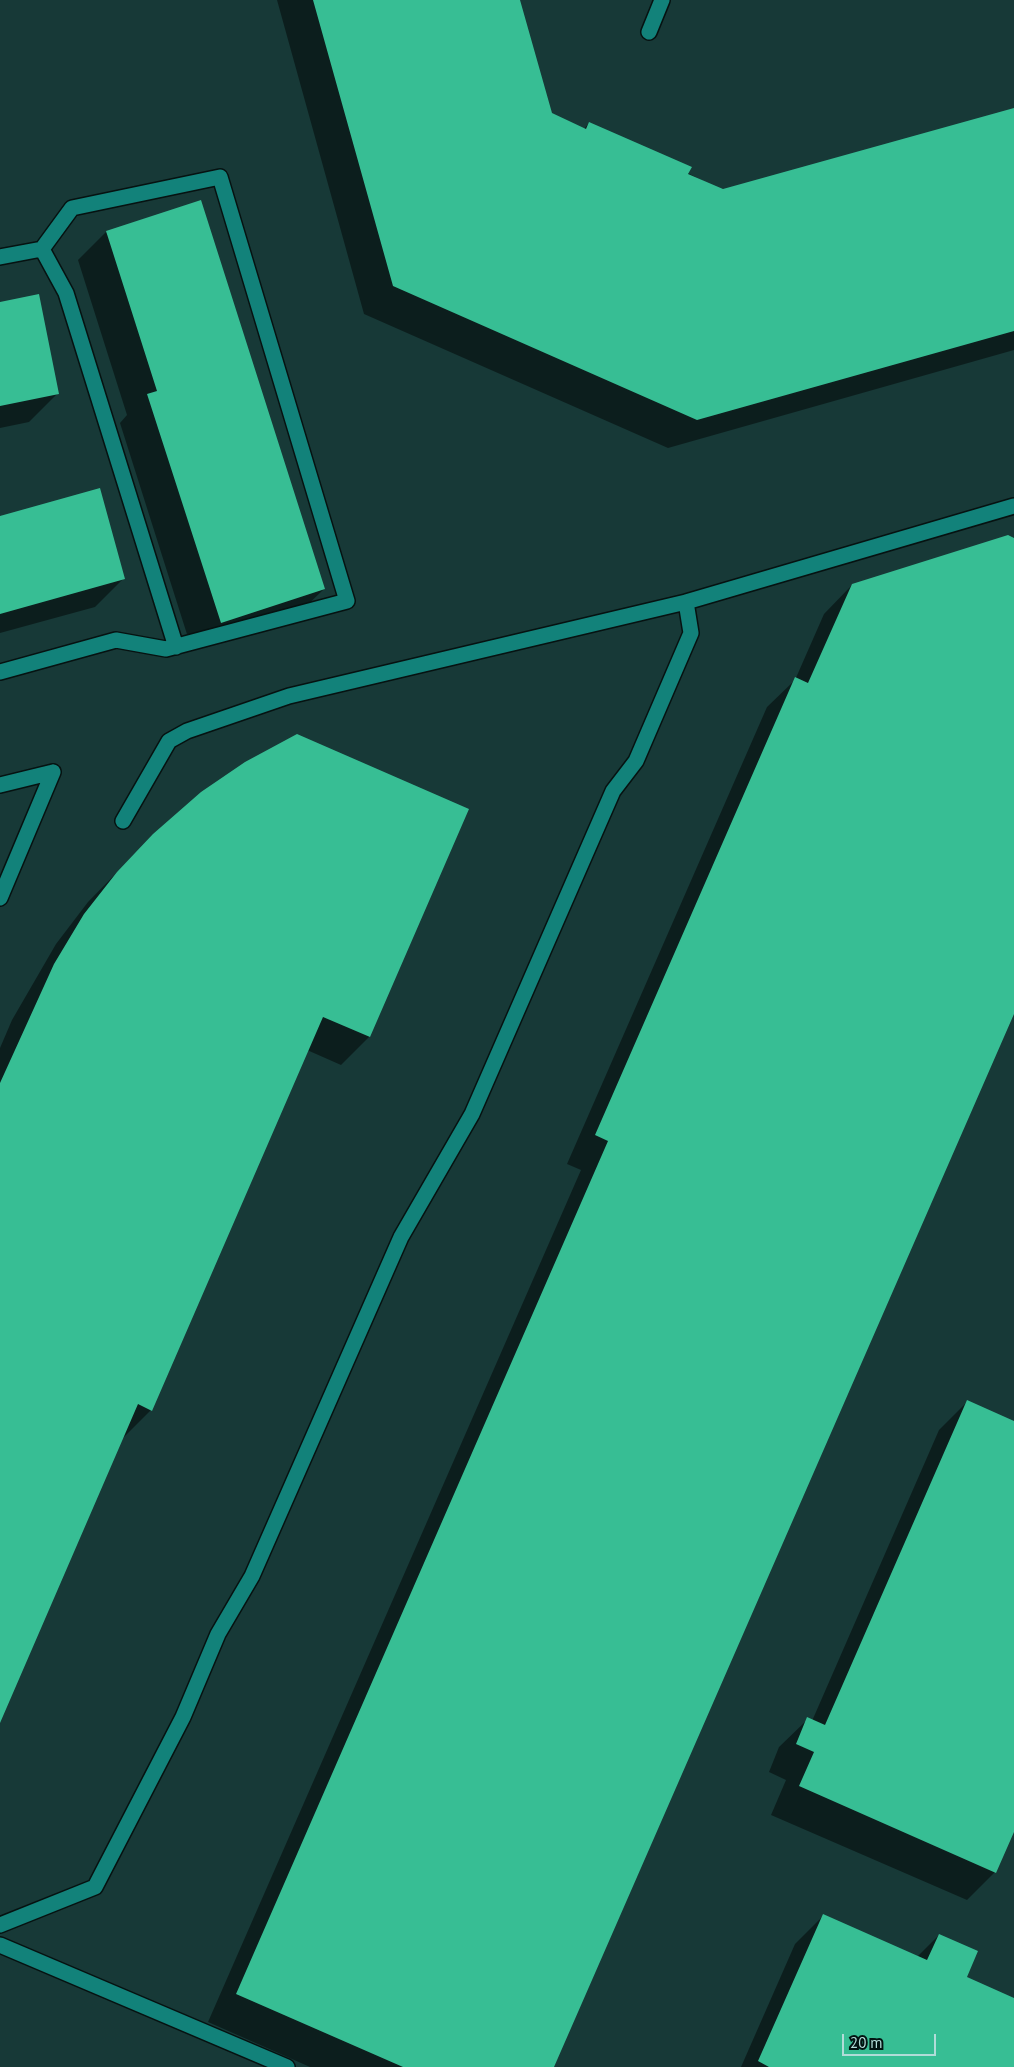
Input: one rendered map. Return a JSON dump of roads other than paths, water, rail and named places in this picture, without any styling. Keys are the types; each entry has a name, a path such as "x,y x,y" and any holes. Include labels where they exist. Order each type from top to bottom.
{"lane":[{"path":"649,32 662,0"},
{"path":"0,257 42,248 72,208 220,177 347,601 176,647 166,649 116,640 0,672"},
{"path":"42,248 66,293 176,647"},
{"path":"123,821 169,741 187,731 289,696 686,602 1014,506"},
{"path":"0,1925 95,1887 183,1717 218,1634 252,1576 401,1237 472,1114 613,791 636,760 691,633 686,602"},
{"path":"0,785 53,772 0,898"},
{"path":"0,1945 287,2067"}]}
